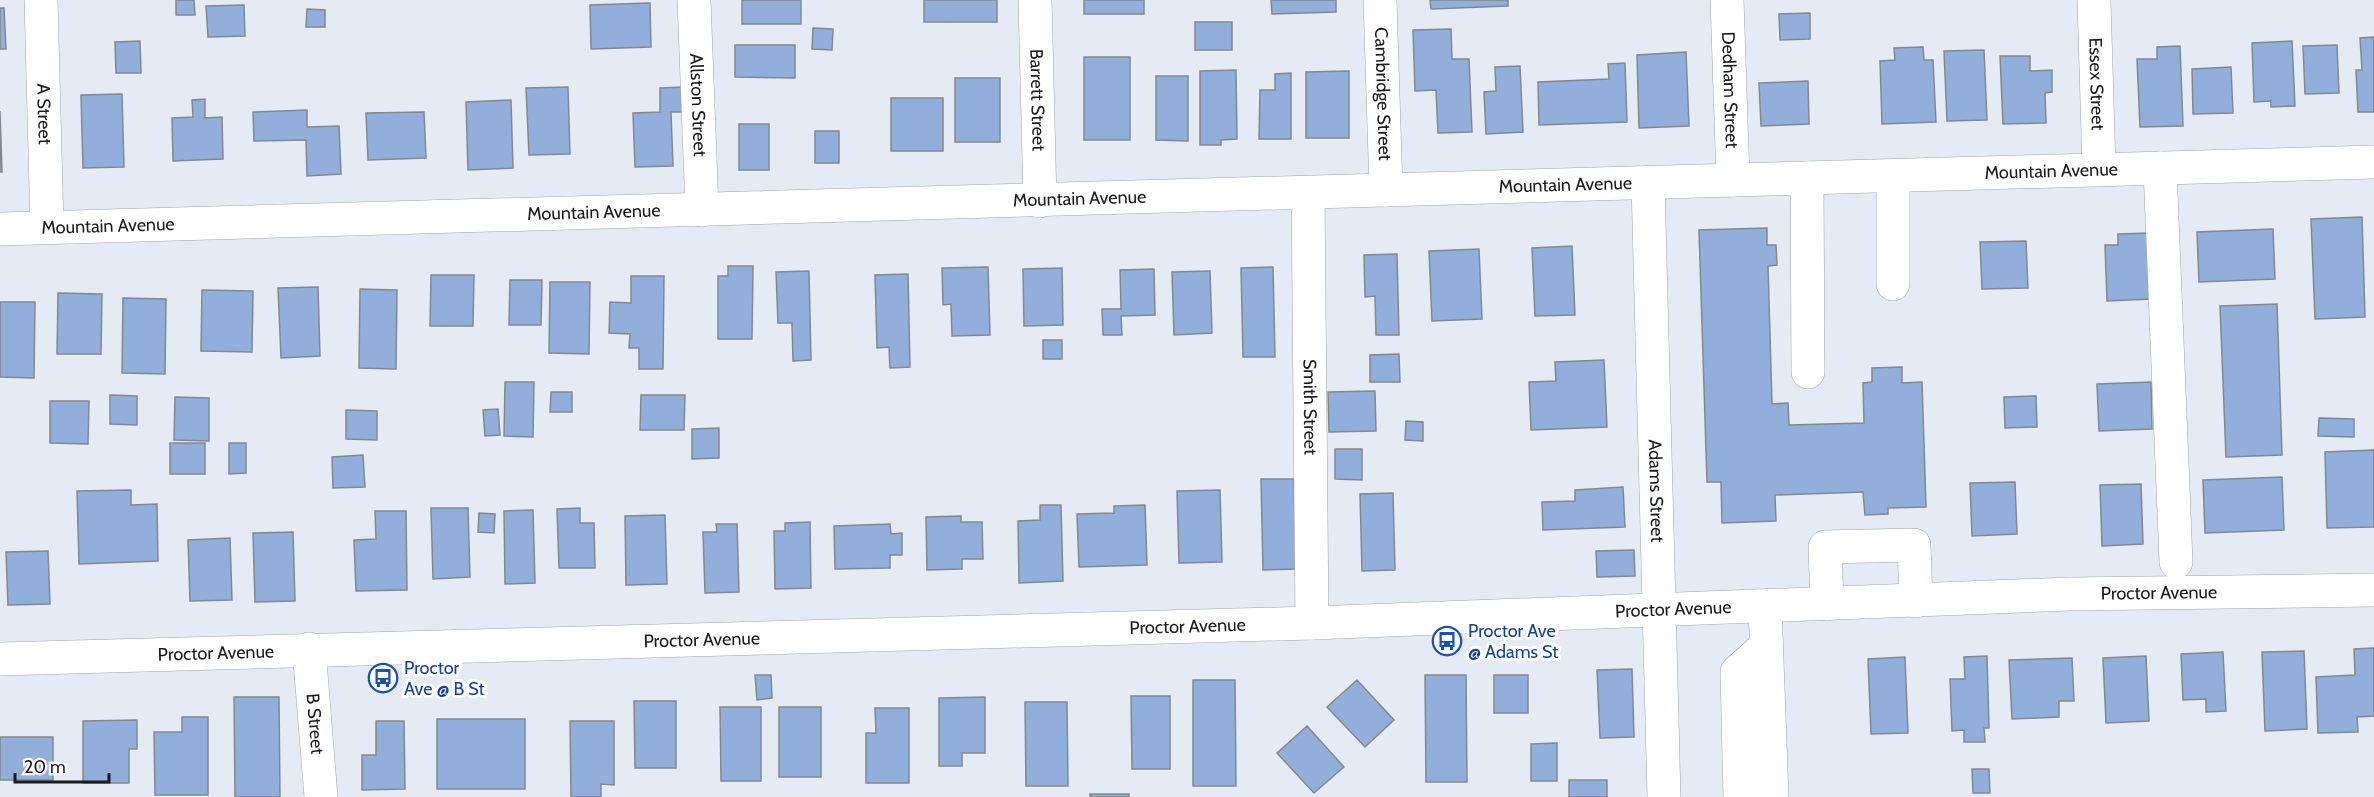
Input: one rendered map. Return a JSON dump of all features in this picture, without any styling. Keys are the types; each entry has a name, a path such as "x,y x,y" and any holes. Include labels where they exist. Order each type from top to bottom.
{"street":[{"name":"A Street","path":"41,0 47,227"},
{"name":"Allston Street","path":"694,0 702,210"},
{"name":"Barrett Street","path":"1035,0 1040,201"},
{"name":"Cambridge Street","path":"1380,0 1386,190"},
{"name":"Dedham Street","path":"1727,0 1733,180"},
{"name":"Essex Street","path":"2094,0 2099,169"},
{"name":"Mountain Avenue","path":"0,229 2374,162"},
{"path":"2160,168 2176,562"},
{"path":"1893,176 1893,284"},
{"path":"1807,178 1808,372"},
{"name":"Adams Street","path":"1648,183 1664,797"},
{"name":"Smith Street","path":"1308,192 1312,623"},
{"path":"1827,604 1825,547 1914,545 1916,601"},
{"name":"Proctor Avenue","path":"0,659 1312,623 2070,594 2374,590"},
{"path":"1765,606 1772,797"},
{"path":"1740,797 1737,672 1766,646"},
{"name":"B Street","path":"309,650 321,797"}],"building":[{"path":"176,0 194,0 195,15 176,15"},
{"path":"742,0 801,0 801,24 742,24"},
{"path":"924,0 997,0 997,22 924,22"},
{"path":"1084,0 1144,0 1144,14 1084,14"},
{"path":"1271,0 1336,0 1336,12 1272,14"},
{"path":"1430,0 1508,0 1508,6 1431,9"},
{"path":"650,3 651,47 591,49 590,5"},
{"path":"244,5 245,36 208,37 206,6"},
{"path":"0,8 4,8 6,49 0,49"},
{"path":"307,9 325,10 325,27 306,27"},
{"path":"1810,13 1810,39 1780,40 1779,14"},
{"path":"1195,22 1232,22 1232,50 1195,50"},
{"path":"813,28 833,29 832,50 812,49"},
{"path":"1451,29 1452,59 1469,59 1472,132 1438,133 1436,90 1415,91 1413,30"},
{"path":"2374,37 2374,112 2358,112 2356,70 2362,70 2360,38"},
{"path":"140,41 141,73 116,73 115,42"},
{"path":"2292,41 2295,106 2271,107 2271,101 2254,102 2252,43"},
{"path":"735,45 795,45 795,78 735,77"},
{"path":"2337,45 2339,93 2305,94 2303,46"},
{"path":"2180,46 2183,126 2140,127 2137,59 2157,59 2157,47"},
{"path":"1923,47 1924,60 1933,60 1936,122 1882,124 1880,61 1895,60 1894,48"},
{"path":"1984,50 1987,120 1947,121 1944,51"},
{"path":"1686,52 1689,126 1639,128 1637,55"},
{"path":"2000,56 2030,56 2030,71 2052,70 2052,92 2045,93 2046,123 2003,124"},
{"path":"1084,57 1130,57 1130,140 1084,140"},
{"path":"1625,63 1627,122 1539,125 1538,82 1609,79 1608,64"},
{"path":"1520,66 1523,132 1486,134 1484,92 1496,91 1495,67"},
{"path":"2231,67 2233,113 2193,114 2192,69"},
{"path":"1236,70 1237,139 1221,140 1221,145 1200,145 1200,71"},
{"path":"1349,71 1349,138 1306,138 1306,72"},
{"path":"1291,73 1291,139 1259,139 1260,90 1275,90 1275,74"},
{"path":"1156,76 1188,76 1188,141 1156,140"},
{"path":"955,78 1000,78 1000,142 955,142"},
{"path":"1808,81 1809,124 1761,126 1759,83"},
{"path":"568,87 570,154 529,155 526,88"},
{"path":"685,87 686,112 671,112 673,166 635,167 633,113 660,112 660,88"},
{"path":"122,94 124,167 83,168 81,95"},
{"path":"891,98 943,98 943,151 891,151"},
{"path":"205,99 205,118 222,117 223,159 173,161 172,118 193,117 192,100"},
{"path":"511,100 513,168 468,170 466,102"},
{"path":"307,110 307,127 339,126 341,174 307,176 306,140 254,141 253,112"},
{"path":"0,111 2,172 0,172"},
{"path":"424,112 426,158 368,160 366,113"},
{"path":"739,124 769,124 769,170 739,170"},
{"path":"815,131 839,131 839,163 815,163"},
{"path":"2362,217 2365,317 2315,319 2311,219"},
{"path":"1767,228 1767,245 1776,245 1777,265 1768,266 1772,404 1788,403 1789,425 1864,423 1863,383 1872,382 1872,368 1902,367 1902,383 1922,382 1926,507 1888,508 1888,514 1865,515 1863,492 1775,495 1776,521 1722,523 1721,482 1707,482 1699,230"},
{"path":"2273,229 2275,279 2199,282 2197,232"},
{"path":"2148,233 2151,299 2107,301 2105,245 2118,245 2118,234"},
{"path":"2026,241 2028,288 1982,289 1980,242"},
{"path":"1572,246 1575,315 1535,316 1532,248"},
{"path":"1479,249 1482,319 1432,321 1429,251"},
{"path":"1397,254 1399,335 1376,335 1375,296 1365,297 1364,255"},
{"path":"728,266 753,266 752,339 718,339 718,276 728,276"},
{"path":"988,267 990,335 952,336 951,304 943,305 942,268"},
{"path":"1273,267 1275,357 1243,357 1241,268"},
{"path":"1062,268 1063,325 1024,326 1023,269"},
{"path":"1154,269 1155,315 1121,316 1122,335 1103,335 1102,309 1121,309 1120,270"},
{"path":"809,271 811,360 793,361 792,323 778,323 776,272"},
{"path":"1210,271 1212,333 1174,335 1172,272"},
{"path":"908,274 910,367 890,368 889,347 877,348 875,275"},
{"path":"431,275 474,275 473,326 430,326"},
{"path":"631,276 664,276 663,369 639,369 639,348 629,348 630,334 609,333 610,302 631,303"},
{"path":"510,280 542,280 541,325 509,325"},
{"path":"550,282 590,282 589,354 549,353"},
{"path":"318,287 320,356 281,358 278,288"},
{"path":"360,289 397,290 396,369 359,368"},
{"path":"202,290 253,291 252,352 201,351"},
{"path":"58,293 102,294 101,354 57,354"},
{"path":"123,298 166,299 165,374 122,373"},
{"path":"0,302 35,302 34,378 0,377"},
{"path":"2277,304 2282,455 2226,457 2220,306"},
{"path":"1043,340 1062,340 1062,359 1043,359"},
{"path":"1399,354 1400,382 1370,382 1370,355"},
{"path":"1604,360 1607,427 1531,430 1529,382 1556,381 1555,362"},
{"path":"505,382 534,382 533,437 504,436"},
{"path":"2151,382 2152,429 2099,431 2097,384"},
{"path":"1375,391 1376,431 1329,432 1328,392"},
{"path":"551,392 572,392 572,412 550,412"},
{"path":"110,395 137,396 137,425 110,424"},
{"path":"641,395 685,395 684,430 640,430"},
{"path":"2036,396 2037,427 2005,428 2004,397"},
{"path":"175,397 209,398 209,441 174,440"},
{"path":"50,401 89,401 88,444 50,443"},
{"path":"498,409 500,435 485,436 483,410"},
{"path":"346,410 377,411 377,440 346,439"},
{"path":"2319,418 2354,419 2354,437 2318,436"},
{"path":"1406,421 1423,422 1423,441 1405,440"},
{"path":"719,428 719,458 692,459 692,429"},
{"path":"170,443 205,443 205,474 170,474"},
{"path":"229,443 246,443 246,473 229,474"},
{"path":"1335,449 1362,449 1362,480 1335,479"},
{"path":"2374,450 2374,527 2327,528 2325,452"},
{"path":"363,455 365,487 333,488 332,457"},
{"path":"2282,477 2284,530 2205,533 2203,480"},
{"path":"1261,479 1294,479 1296,569 1263,570"},
{"path":"2015,482 2017,534 1972,536 1970,483"},
{"path":"2141,484 2143,544 2102,546 2100,485"},
{"path":"1623,487 1625,527 1543,530 1542,502 1575,501 1575,490"},
{"path":"131,490 131,505 157,504 158,561 79,564 77,491"},
{"path":"1220,490 1222,562 1179,563 1177,491"},
{"path":"1393,493 1395,570 1362,571 1360,494"},
{"path":"1040,505 1061,505 1063,581 1019,583 1018,521 1040,520"},
{"path":"1145,505 1147,565 1079,567 1077,514 1114,513 1114,506"},
{"path":"431,508 468,508 470,577 433,579"},
{"path":"580,508 580,523 594,523 595,568 559,568 557,509"},
{"path":"533,510 535,583 505,584 504,511"},
{"path":"375,511 406,511 407,590 356,591 354,540 376,539"},
{"path":"479,513 495,514 494,533 478,532"},
{"path":"665,515 667,584 626,585 625,516"},
{"path":"961,516 961,522 982,522 983,559 962,559 962,569 927,570 926,517"},
{"path":"810,522 811,588 775,589 774,531 785,531 785,523"},
{"path":"716,524 737,524 739,592 705,593 703,532 717,532"},
{"path":"890,524 891,534 902,533 902,555 890,555 890,568 835,569 834,526"},
{"path":"293,532 295,601 255,602 253,533"},
{"path":"230,538 232,600 190,601 188,540"},
{"path":"1634,550 1635,576 1597,577 1596,551"},
{"path":"48,551 50,604 8,605 6,552"},
{"path":"2374,648 2374,716 2357,717 2358,732 2318,733 2316,677 2355,675 2354,649"},
{"path":"2304,651 2307,729 2265,731 2262,652"},
{"path":"2223,652 2226,711 2206,712 2206,699 2183,700 2181,654"},
{"path":"1987,656 1989,728 1984,728 1985,742 1964,742 1964,730 1952,731 1950,679 1965,679 1964,657"},
{"path":"2146,656 2149,721 2106,723 2103,658"},
{"path":"1905,657 1908,733 1871,734 1868,659"},
{"path":"2072,658 2074,701 2059,701 2059,717 2012,719 2009,660"},
{"path":"1632,669 1634,737 1600,738 1597,670"},
{"path":"755,675 771,675 772,698 757,700"},
{"path":"1425,675 1466,675 1467,782 1426,782"},
{"path":"1494,675 1528,675 1528,713 1494,713"},
{"path":"1193,680 1235,680 1236,786 1193,786"},
{"path":"1357,680 1394,720 1365,747 1327,707"},
{"path":"1131,696 1170,696 1170,769 1132,769"},
{"path":"234,697 279,697 280,797 235,797"},
{"path":"985,697 985,753 962,753 962,766 939,766 939,698"},
{"path":"634,701 676,701 676,768 635,768"},
{"path":"1025,702 1067,702 1068,786 1026,786"},
{"path":"720,707 761,707 761,781 721,781"},
{"path":"779,707 821,707 821,777 779,777"},
{"path":"875,708 909,708 909,783 866,783 866,733 876,733"},
{"path":"182,717 208,717 208,795 155,795 154,732 182,732"},
{"path":"437,719 525,719 525,789 437,789"},
{"path":"137,720 137,749 129,749 129,783 83,783 83,721"},
{"path":"376,721 404,721 405,789 362,790 362,755 376,755"},
{"path":"570,721 614,721 614,785 601,784 601,797 571,797"},
{"path":"1307,726 1344,767 1314,793 1277,753"},
{"path":"0,737 53,737 53,780 0,780"},
{"path":"1557,743 1557,781 1531,781 1531,744"},
{"path":"1972,769 1989,769 1990,793 1973,793"},
{"path":"1569,780 1607,780 1607,797 1569,797"},
{"path":"1090,794 1129,794 1129,797 1090,797"}],"place":[{"name":"Proctor Ave @ Adams St","path":"1447,641"},
{"name":"Proctor Ave @ B St","path":"383,678"}]}
